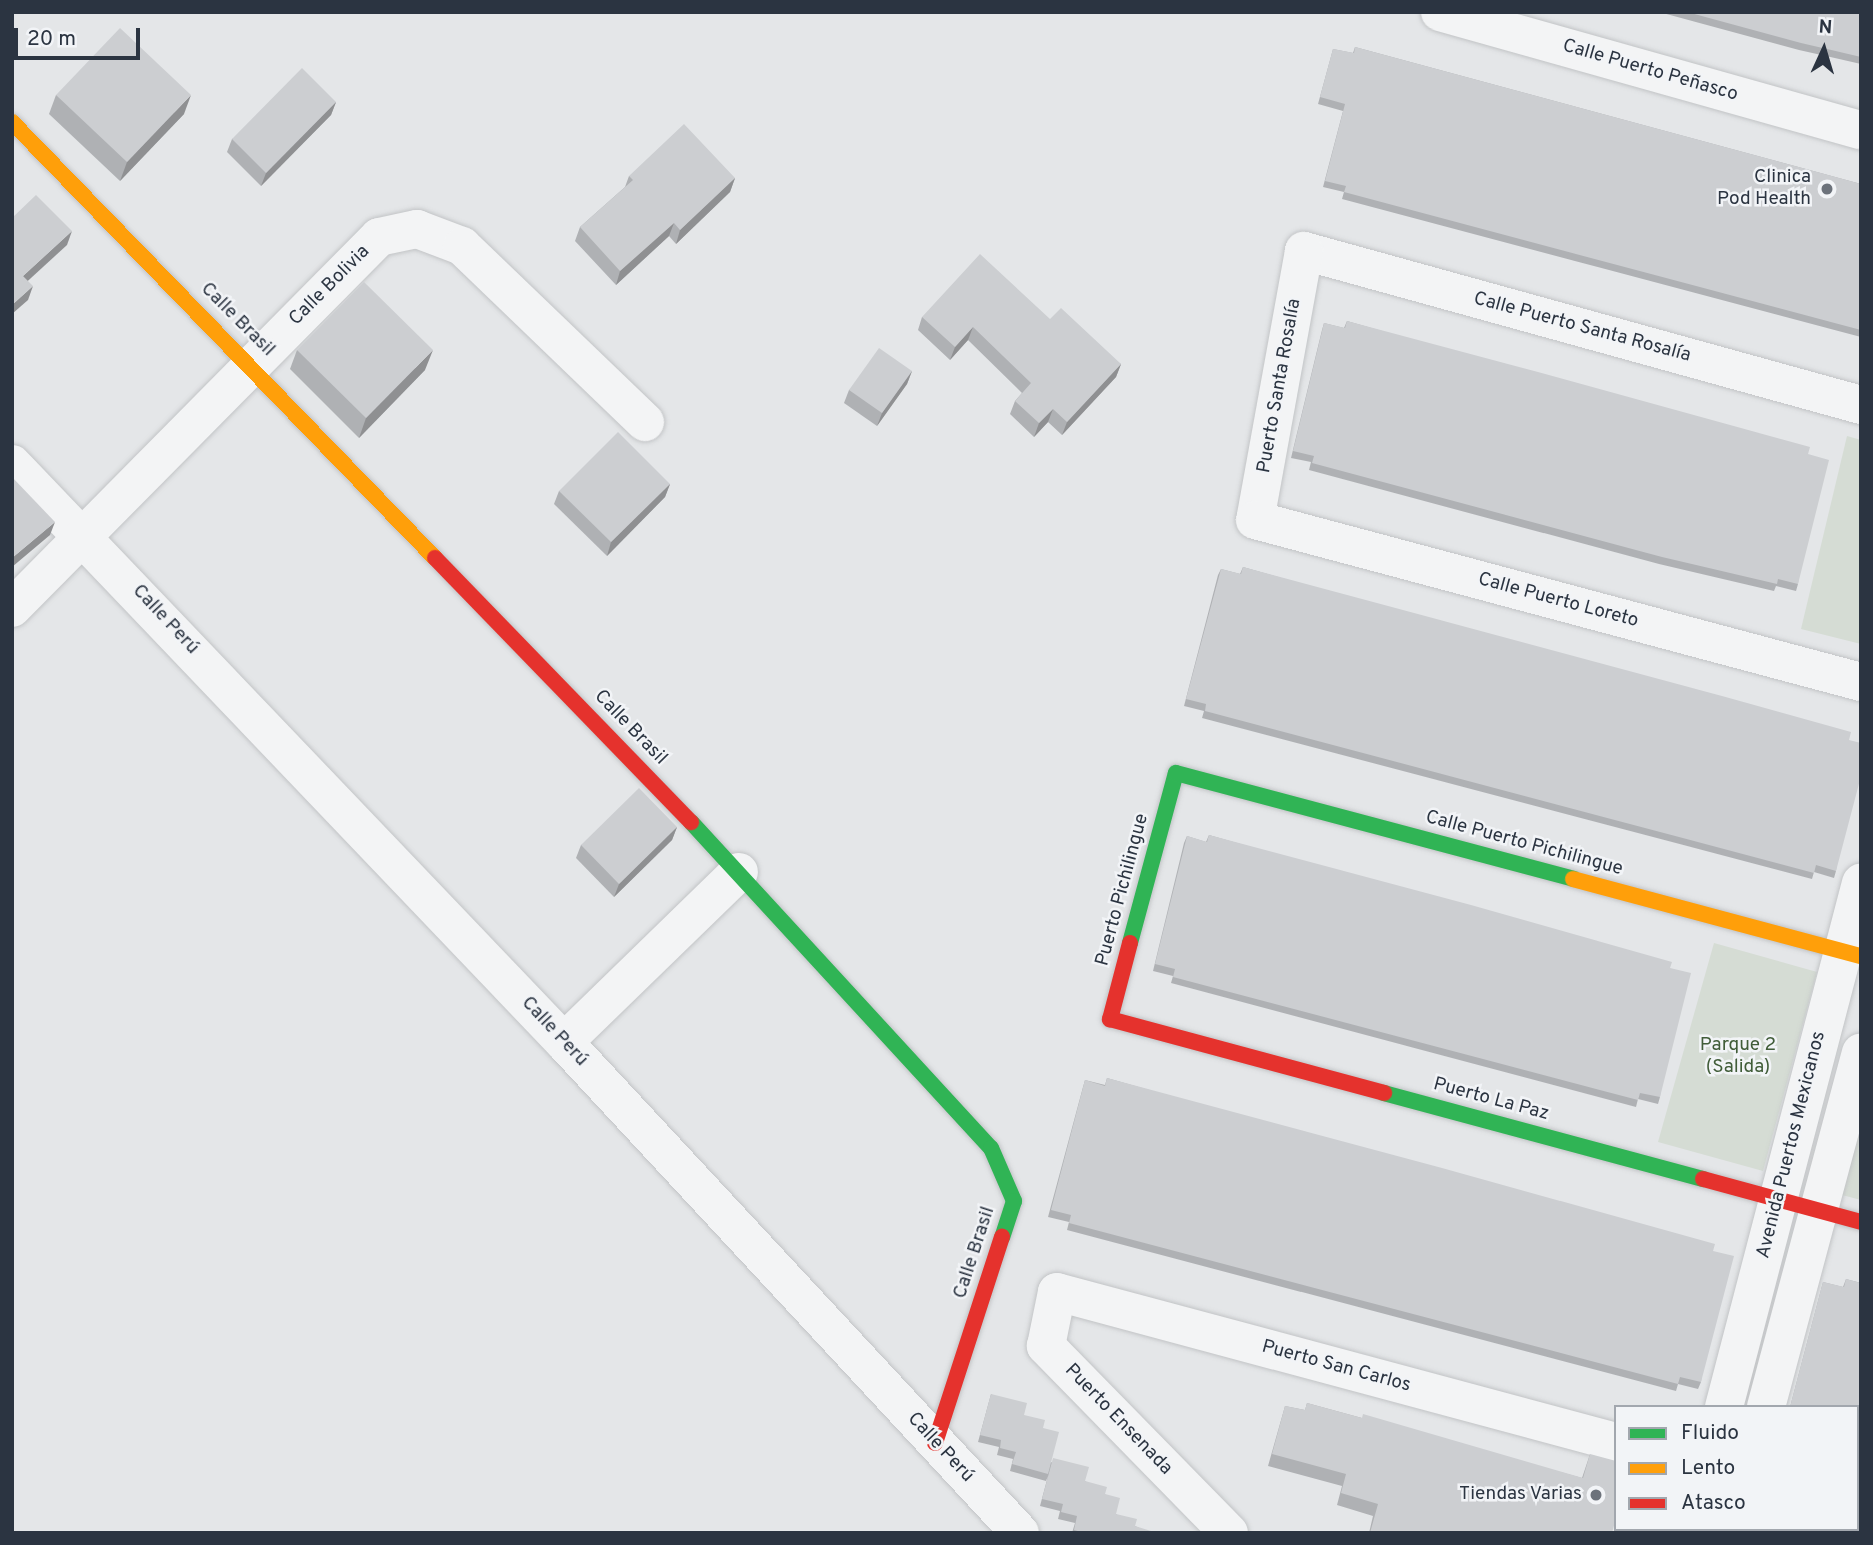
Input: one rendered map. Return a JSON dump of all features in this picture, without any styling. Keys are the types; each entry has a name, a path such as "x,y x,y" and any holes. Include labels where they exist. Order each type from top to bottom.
{"street":[{"name":"Calle Puerto Peñasco","path":"1440,12 1861,130"},
{"name":"Calle Brasil","path":"12,122 252,365 739,872 991,1148 1014,1201 935,1443"},
{"name":"Calle Bolivia","path":"12,608 379,237 417,229 462,246 645,422"},
{"name":"Calle Puerto Santa Rosalía","path":"1304,251 1861,405"},
{"name":"Puerto Santa Rosalía","path":"1255,520 1304,251"},
{"name":"Calle Perú","path":"12,464 84,535 564,1042 1020,1533"},
{"name":"Calle Puerto Loreto","path":"1255,520 1861,682"},
{"name":"Calle Puerto Pichilingue","path":"1176,773 1851,953"},
{"name":"Puerto Pichilingue","path":"1110,1019 1176,773"},
{"path":"564,1042 739,872"},
{"name":"Avenida Puertos Mexicanos","path":"1725,1405 1778,1199 1851,953 1861,883"},
{"name":"Puerto La Paz","path":"1110,1019 1861,1222"},
{"path":"1767,1405 1861,1053"},
{"name":"Puerto San Carlos","path":"1057,1292 1614,1441"},
{"name":"Puerto Ensenada","path":"1057,1292 1046,1346 1229,1533"}],"green space":[{"path":"1847,436 1861,440 1861,644 1801,629"},
{"name":"Parque 2 (Salida)","path":"1714,943 1817,972 1763,1171 1658,1142"},
{"path":"1861,1125 1861,1200 1842,1195"}],"building":[{"path":"1687,12 1861,12 1861,57 1801,43"},
{"path":"120,28 191,95 127,162 56,95"},
{"path":"1355,47 1861,184 1861,330 1344,192 1346,186 1325,181 1345,104 1320,97 1333,49 1354,53"},
{"path":"302,68 336,102 266,173 232,139"},
{"path":"684,124 735,178 680,230 674,223 620,271 580,227 633,180 629,176"},
{"path":"36,195 72,231 23,276 33,286 12,305 12,218"},
{"path":"980,254 1050,319 1061,308 1121,364 1067,422 1053,409 1039,423 1015,401 1031,383 973,327 955,347 922,317"},
{"path":"364,282 433,350 366,418 297,350"},
{"path":"1347,321 1810,447 1808,454 1829,460 1798,584 1778,579 1777,584 1662,557 1312,463 1314,456 1293,451 1324,323 1345,328"},
{"path":"879,348 912,371 882,413 849,390"},
{"path":"618,432 670,484 611,542 559,491"},
{"path":"12,477 55,522 12,558"},
{"path":"1243,567 1851,732 1849,740 1861,743 1861,776 1836,871 1816,865 1814,873 1205,711 1206,704 1186,699 1221,569 1241,574"},
{"path":"639,788 677,827 619,884 581,845"},
{"path":"1209,835 1672,962 1670,968 1691,973 1660,1097 1640,1093 1638,1100 1173,977 1175,969 1155,964 1187,836 1207,842"},
{"path":"1107,1078 1715,1244 1713,1251 1734,1256 1701,1382 1680,1377 1678,1384 1069,1223 1071,1215 1051,1210 1085,1080 1105,1086"},
{"path":"1846,1279 1861,1283 1861,1439 1859,1405 1791,1405 1823,1282 1844,1287"},
{"path":"991,1394 1027,1403 1024,1415 1045,1420 1043,1428 1059,1432 1048,1474 1012,1464 1016,1452 1000,1448 1001,1440 980,1435"},
{"path":"1307,1403 1362,1418 1363,1414 1583,1478 1590,1454 1614,1460 1612,1533 1370,1533 1378,1504 1341,1493 1346,1474 1272,1454 1285,1406 1305,1410"},
{"path":"1053,1458 1089,1467 1085,1481 1107,1487 1105,1494 1120,1498 1116,1514 1137,1519 1135,1526 1151,1531 1150,1533 1085,1533 1074,1530 1077,1516 1061,1512 1063,1504 1042,1499"}],"traffic: fast":[{"path":"1130,943 1176,773 1573,879"},
{"path":"691,822 991,1148 1014,1201 1002,1237"},
{"path":"1384,1093 1703,1179"}],"traffic: slow":[{"path":"12,122 435,558"},
{"path":"1573,879 1861,956"}],"traffic: jam":[{"path":"435,558 691,822"},
{"path":"1130,943 1110,1019 1384,1093"},
{"path":"1703,1179 1861,1222"},
{"path":"935,1443 1002,1237"}],"place":[{"name":"Clinica Pod Health","path":"1827,189"},
{"name":"Tiendas Varias","path":"1596,1495"}]}
